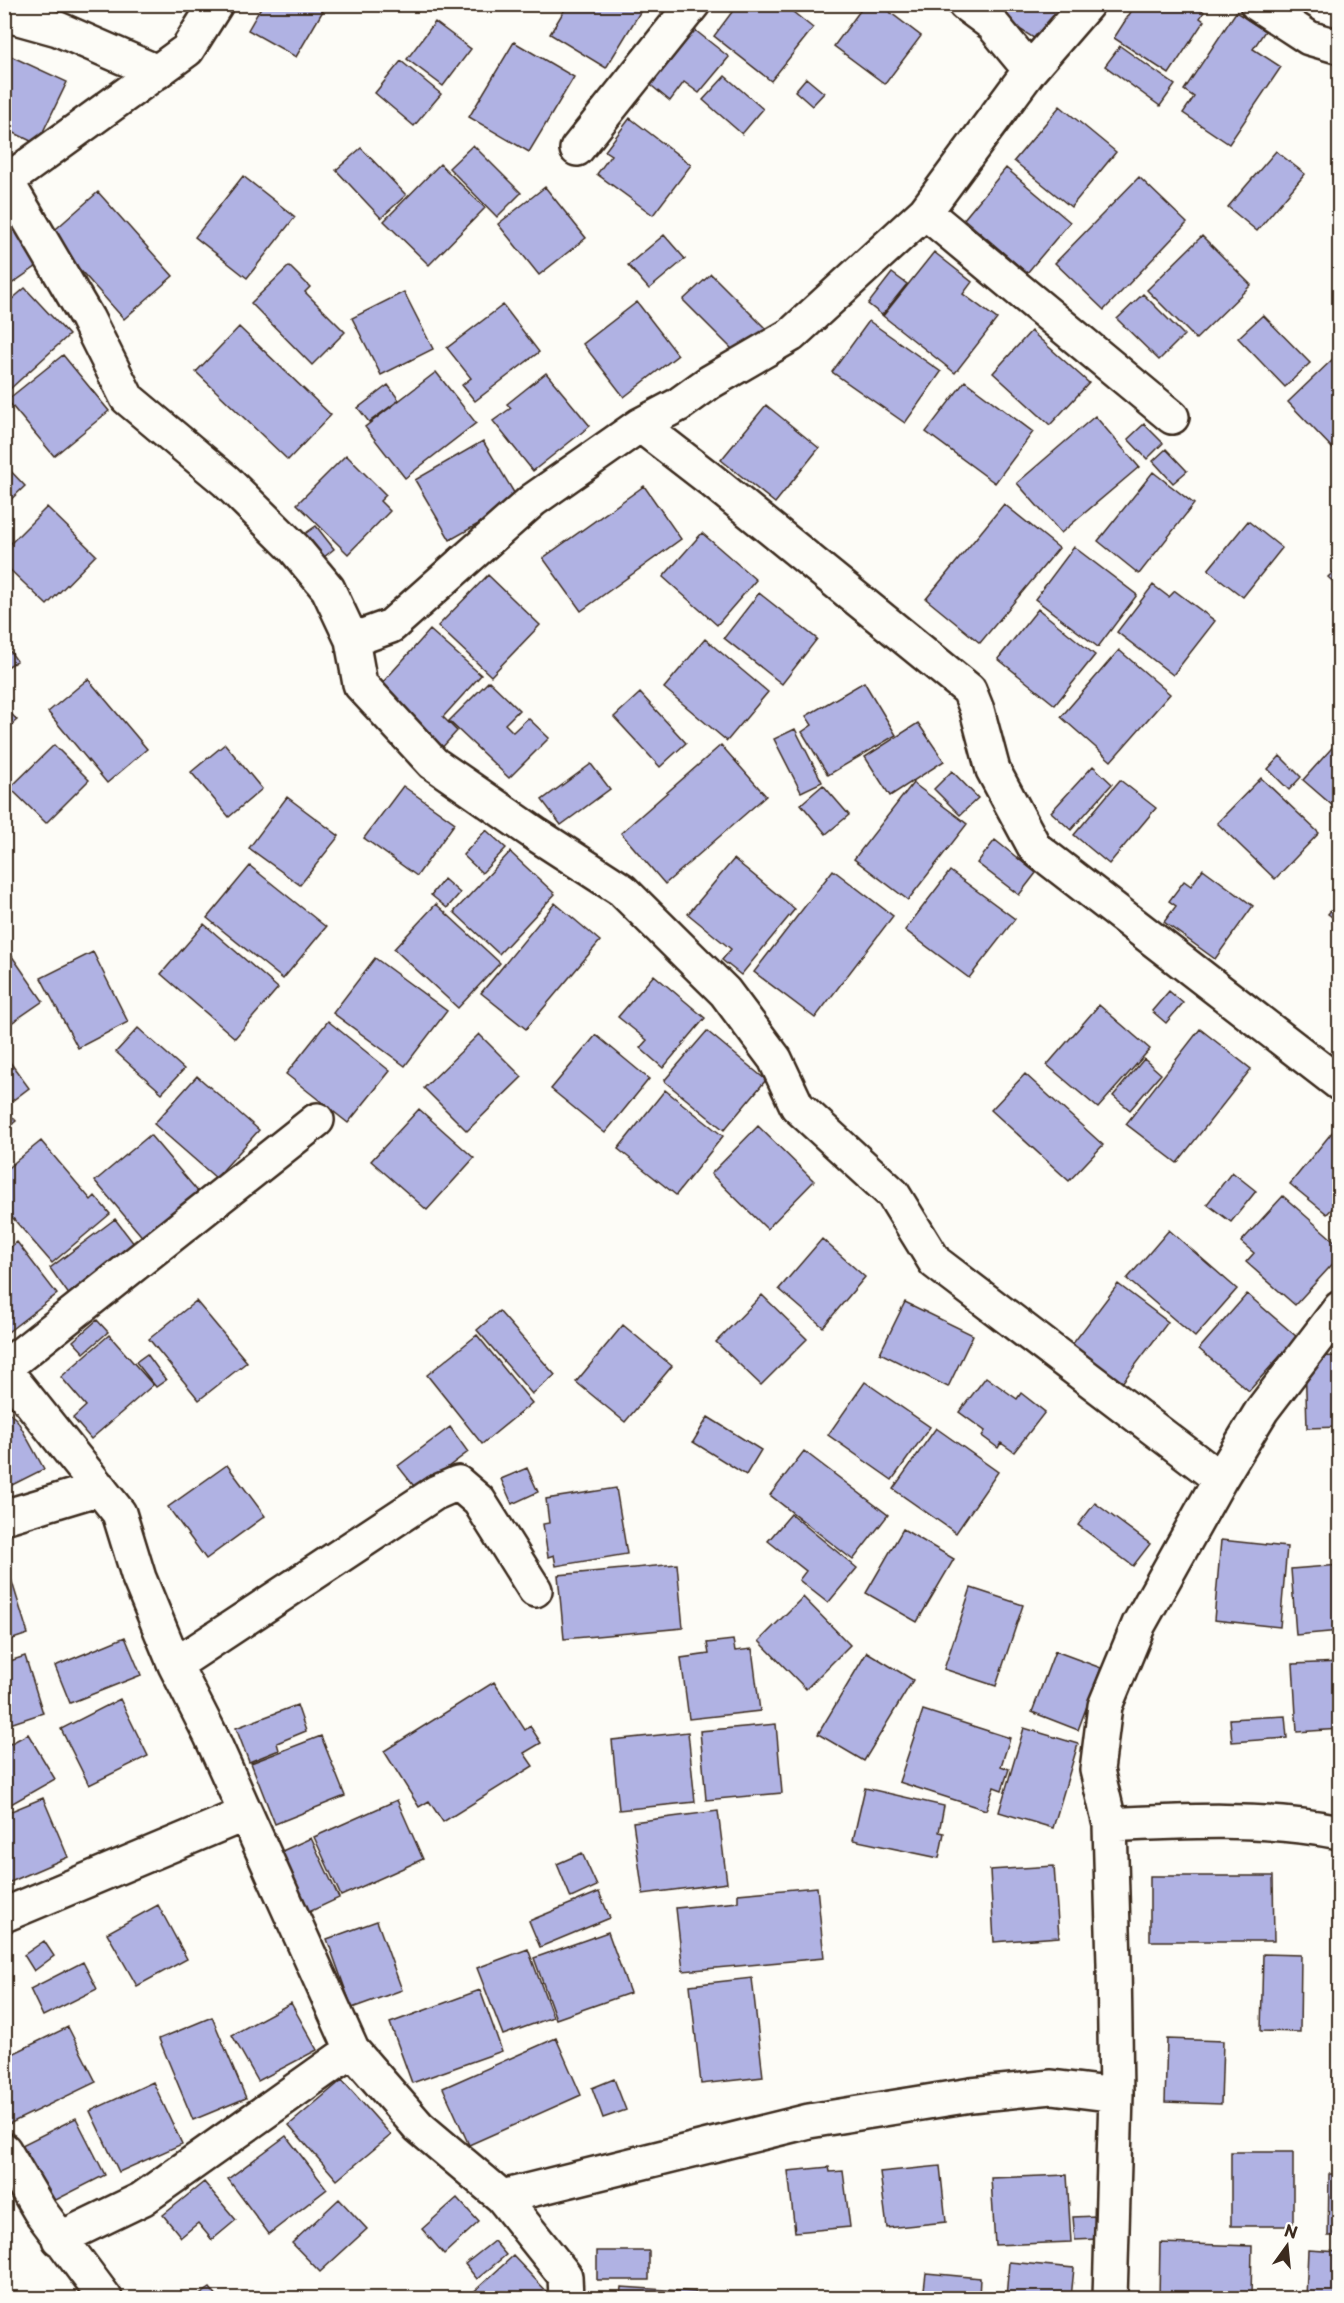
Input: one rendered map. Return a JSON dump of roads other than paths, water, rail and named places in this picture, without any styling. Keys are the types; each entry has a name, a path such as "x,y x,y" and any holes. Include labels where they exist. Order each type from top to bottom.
{"street":[{"path":"216,4 187,50 6,183 87,318 127,398 226,481 294,548 328,589 352,640 360,684 433,763 622,890 725,992 775,1059 797,1106 893,1194 934,1262 1220,1479"},
{"path":"577,149 693,4"},
{"path":"965,4 992,24 1030,70"},
{"path":"352,640 391,626 533,500 640,425 678,405 710,382 791,335 925,212 1030,70 1087,4"},
{"path":"1257,4 1309,38 1340,46"},
{"path":"4,14 58,29 157,72"},
{"path":"925,212 1172,417"},
{"path":"640,425 969,690 977,710 993,770 1035,848 1340,1084"},
{"path":"316,1120 4,1369 119,1513 140,1578 175,1665 211,1736 352,2050 419,2127 502,2197 565,2276 566,2298"},
{"path":"1110,2298 1116,2096 1110,1825 1097,1770 1105,1706 1139,1624 1220,1479 1262,1410 1340,1308"},
{"path":"175,1665 435,1493 458,1483 479,1501 535,1590"},
{"path":"4,1517 100,1488"},
{"path":"4,1915 245,1814"},
{"path":"1110,1825 1203,1821 1305,1825 1340,1833"},
{"path":"59,2239 142,2199 352,2050"},
{"path":"502,2197 809,2121 971,2095 1052,2087 1116,2096"},
{"path":"4,2150 59,2239 105,2298"}]}
